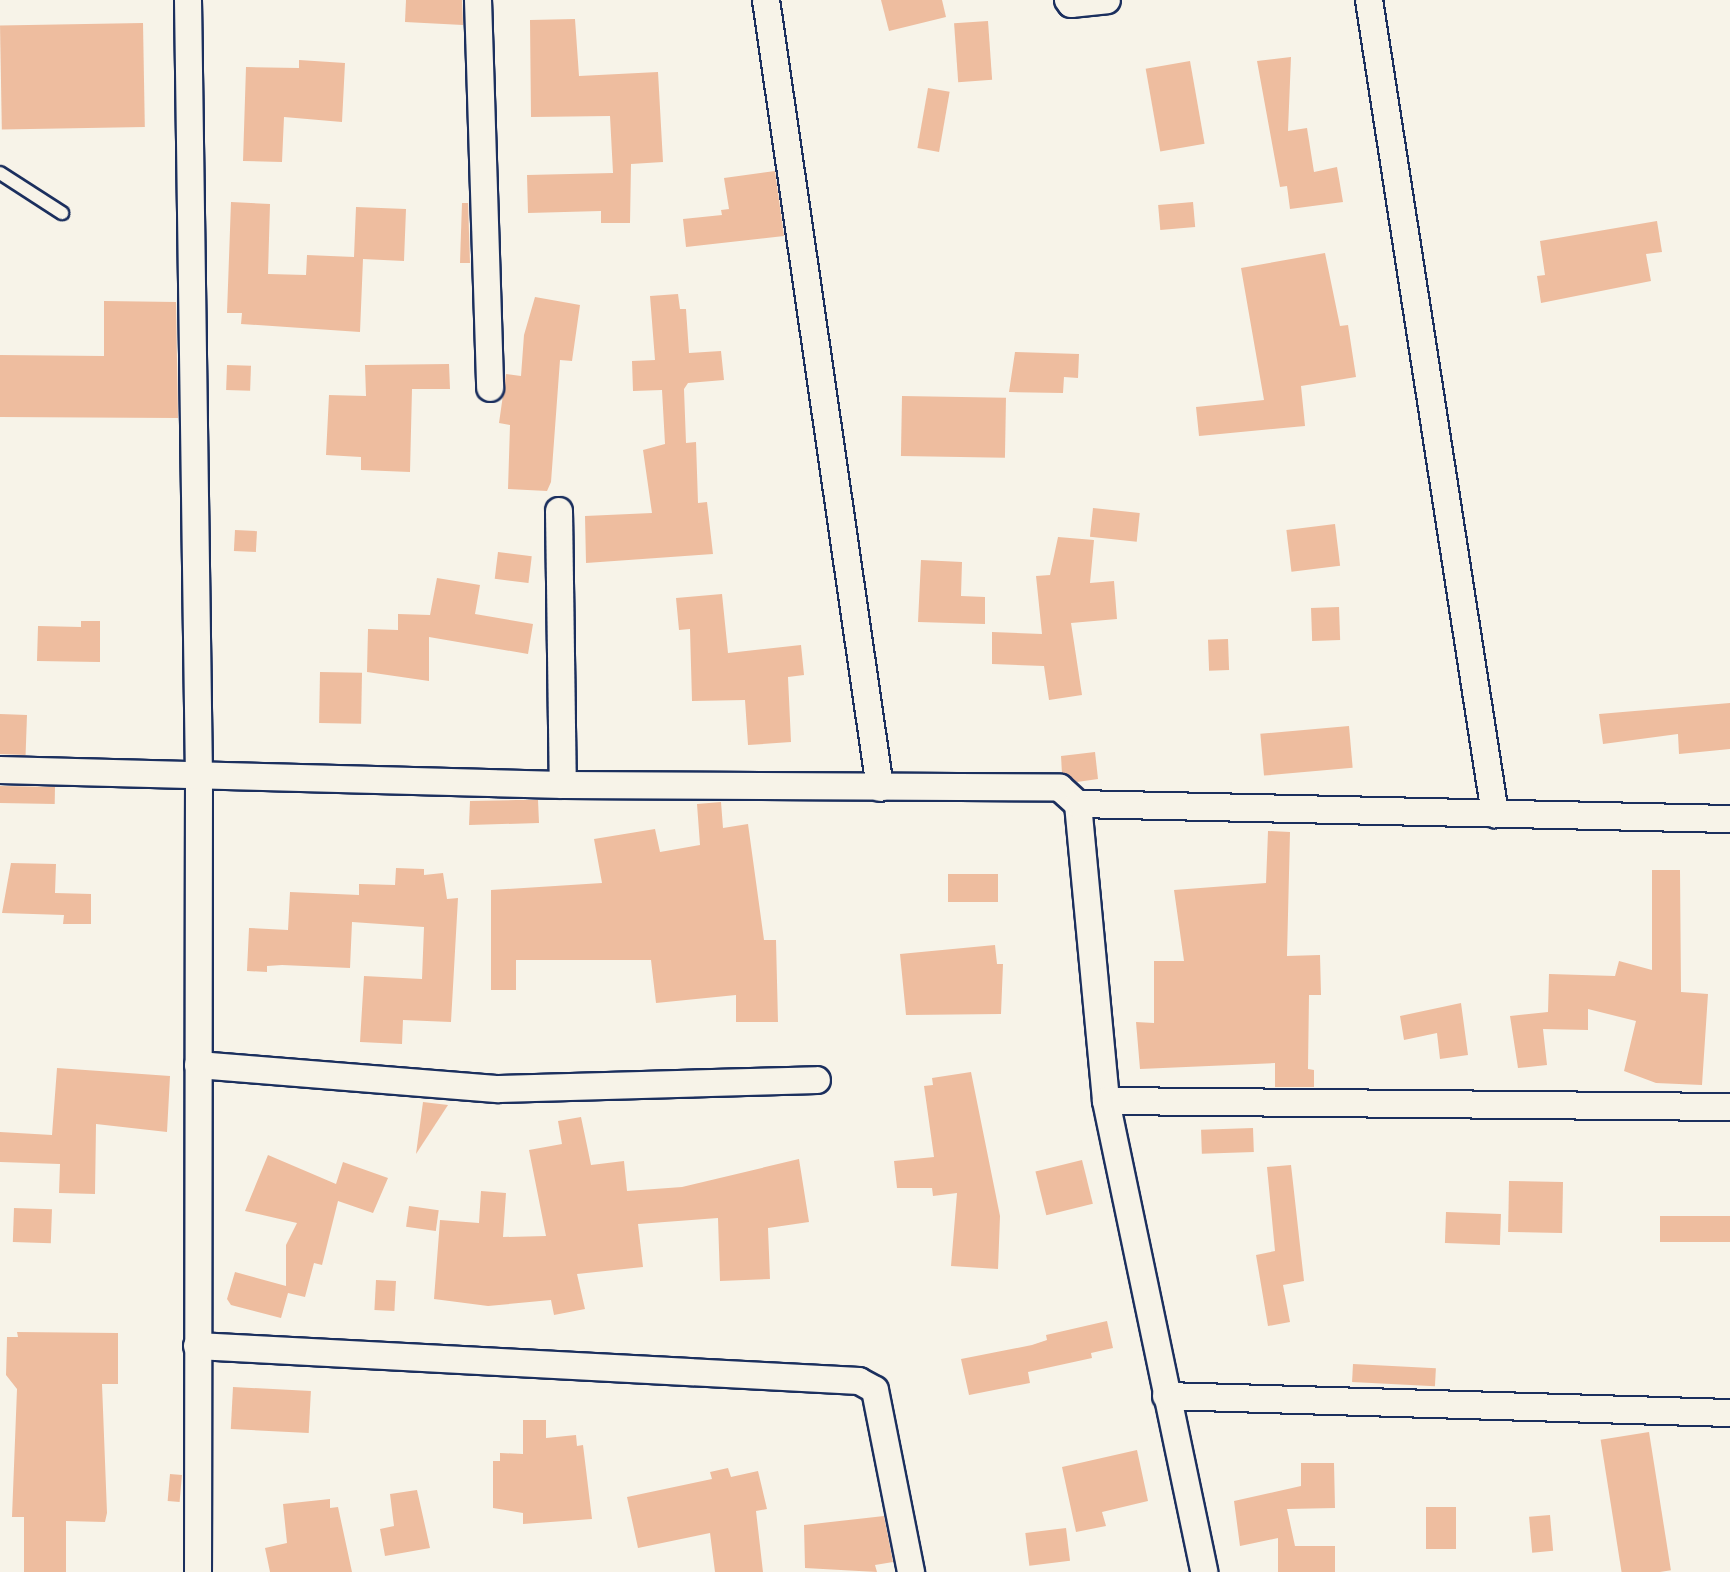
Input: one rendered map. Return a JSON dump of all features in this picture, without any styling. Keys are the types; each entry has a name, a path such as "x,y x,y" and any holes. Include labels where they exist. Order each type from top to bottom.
{"street":[{"path":"188,0 199,774 198,1572"},
{"path":"478,0 490,388"},
{"path":"766,0 880,788"},
{"path":"1068,0 1071,4 1107,0"},
{"path":"1369,0 1495,814"},
{"path":"559,511 563,785"},
{"path":"0,770 563,785 1060,788 1078,804 1730,819"},
{"path":"1078,804 1106,1101 1204,1572"},
{"path":"198,1065 499,1089 817,1080"},
{"path":"1106,1101 1730,1107"},
{"path":"197,1346 859,1381 875,1390 911,1572"},
{"path":"1166,1396 1730,1413"}],"lane":[{"path":"0,173 62,213"}],"building":[{"path":"406,0 462,0 463,25 405,22"},
{"path":"881,0 942,0 946,17 889,31"},
{"path":"575,19 579,76 658,72 663,162 631,164 630,223 601,223 601,211 528,213 527,175 613,173 610,116 531,117 530,20"},
{"path":"988,21 992,80 958,82 954,23"},
{"path":"143,23 145,127 2,129 0,25"},
{"path":"1291,57 1288,131 1307,128 1314,172 1337,167 1343,202 1290,209 1287,186 1280,187 1257,61"},
{"path":"299,60 345,63 342,122 284,117 282,162 243,161 246,67 299,68"},
{"path":"1190,61 1205,144 1160,152 1146,69"},
{"path":"928,88 950,92 939,152 917,148"},
{"path":"775,171 784,236 686,247 683,219 722,215 721,210 729,209 724,178"},
{"path":"231,202 270,204 268,274 306,275 307,255 354,257 356,207 406,209 404,261 363,259 360,332 241,324 242,313 227,313"},
{"path":"1193,202 1195,227 1160,230 1158,205"},
{"path":"462,203 468,203 470,263 460,263"},
{"path":"1657,221 1662,252 1646,254 1651,281 1541,303 1537,276 1545,275 1540,241"},
{"path":"1325,253 1340,326 1348,325 1356,377 1301,386 1305,426 1199,436 1196,407 1264,400 1241,268"},
{"path":"678,294 680,309 686,309 689,353 721,351 724,380 688,383 684,389 686,443 696,442 698,503 707,502 713,554 586,563 585,516 652,513 643,450 665,444 662,390 633,391 632,361 655,360 650,296"},
{"path":"535,297 580,305 572,361 560,360 551,482 547,491 508,489 510,425 499,423 506,374 521,376 524,335"},
{"path":"104,301 176,302 178,418 0,417 0,355 104,356"},
{"path":"1015,352 1079,354 1078,378 1064,377 1063,393 1009,392"},
{"path":"449,364 450,389 412,389 410,472 361,470 361,457 326,455 329,395 366,396 365,365"},
{"path":"227,365 251,366 250,391 226,390"},
{"path":"902,396 1006,398 1005,458 901,456"},
{"path":"1093,508 1140,513 1137,542 1090,537"},
{"path":"1335,524 1340,566 1291,572 1286,530"},
{"path":"235,530 257,531 256,552 234,551"},
{"path":"1058,537 1094,540 1090,583 1114,581 1117,619 1071,623 1082,695 1049,700 1044,666 992,664 992,632 1042,634 1036,576 1050,575"},
{"path":"498,552 532,556 528,583 495,579"},
{"path":"921,560 962,562 961,596 985,597 985,624 918,622"},
{"path":"437,578 480,585 475,614 533,624 528,654 429,637 429,681 367,672 368,629 398,630 398,614 430,615"},
{"path":"722,594 728,653 801,645 804,675 788,677 791,742 748,745 745,700 692,701 690,629 679,630 676,598"},
{"path":"1339,607 1340,640 1312,641 1311,608"},
{"path":"81,621 100,621 100,662 37,661 38,626 81,627"},
{"path":"1228,639 1229,670 1209,671 1208,640"},
{"path":"320,672 362,673 361,724 319,723"},
{"path":"1730,703 1730,749 1679,754 1678,734 1603,744 1599,714"},
{"path":"0,714 27,715 26,755 0,754"},
{"path":"1349,726 1353,768 1264,776 1260,734"},
{"path":"1095,752 1098,779 1077,782 1062,773 1061,756"},
{"path":"0,786 55,787 55,804 0,803"},
{"path":"538,800 539,823 469,825 470,801"},
{"path":"721,802 723,828 748,824 764,940 776,940 778,1022 736,1022 736,995 656,1003 651,960 516,960 516,990 491,990 491,890 602,883 594,839 655,829 660,852 700,845 697,804"},
{"path":"1268,831 1290,832 1287,956 1320,955 1321,995 1309,995 1308,1069 1314,1070 1314,1087 1275,1087 1275,1063 1140,1069 1136,1022 1154,1023 1154,961 1184,961 1174,890 1266,883"},
{"path":"11,863 56,864 55,893 91,894 91,924 63,924 64,915 2,913"},
{"path":"396,868 424,869 424,875 443,873 447,899 458,898 451,1022 403,1020 402,1044 360,1042 364,976 422,979 424,927 352,922 350,968 282,965 267,966 267,972 247,971 249,928 288,930 290,892 359,895 359,884 395,885"},
{"path":"1652,870 1680,870 1681,992 1708,994 1702,1085 1656,1083 1624,1071 1636,1021 1588,1009 1588,1030 1543,1029 1547,1065 1518,1068 1510,1016 1548,1012 1549,974 1615,976 1619,961 1652,970"},
{"path":"948,874 998,874 998,902 948,902"},
{"path":"995,945 997,964 1003,964 1001,1014 906,1015 900,954"},
{"path":"1461,1003 1468,1055 1440,1059 1437,1033 1404,1040 1400,1016"},
{"path":"57,1068 170,1076 167,1132 96,1124 95,1194 59,1193 60,1164 0,1162 0,1132 52,1135"},
{"path":"971,1072 1000,1216 998,1269 951,1266 957,1193 933,1196 932,1188 897,1188 894,1161 934,1157 924,1086 933,1085 932,1078"},
{"path":"423,1102 448,1105 416,1154"},
{"path":"581,1117 591,1165 624,1161 627,1191 682,1187 799,1159 809,1222 768,1228 770,1279 720,1281 718,1218 638,1224 643,1267 577,1274 585,1309 554,1315 551,1300 488,1306 434,1299 440,1220 479,1223 481,1191 506,1193 503,1237 546,1236 529,1150 562,1144 558,1121"},
{"path":"1253,1128 1254,1152 1202,1154 1201,1130"},
{"path":"268,1155 336,1184 343,1162 388,1178 373,1213 338,1201 322,1265 314,1263 305,1297 288,1293 281,1318 231,1305 227,1299 235,1272 286,1286 286,1245 297,1223 245,1211"},
{"path":"1082,1160 1093,1204 1046,1215 1035,1172"},
{"path":"1291,1165 1304,1281 1283,1285 1290,1322 1268,1326 1256,1255 1275,1251 1267,1167"},
{"path":"1509,1181 1563,1182 1562,1233 1508,1232"},
{"path":"409,1206 439,1210 436,1231 406,1227"},
{"path":"14,1208 52,1209 51,1243 13,1242"},
{"path":"1446,1212 1501,1214 1500,1245 1445,1243"},
{"path":"1660,1216 1730,1216 1730,1242 1660,1242"},
{"path":"376,1280 396,1281 394,1311 374,1310"},
{"path":"1107,1321 1113,1348 1091,1353 1092,1358 1028,1372 1030,1383 969,1395 961,1359 1032,1345 1047,1340 1046,1335"},
{"path":"17,1332 118,1333 118,1384 102,1384 107,1513 105,1522 66,1521 66,1572 24,1572 24,1517 12,1517 17,1389 6,1375 7,1337 18,1337"},
{"path":"1353,1364 1436,1368 1435,1386 1352,1382"},
{"path":"233,1387 311,1391 309,1433 231,1429"},
{"path":"523,1420 546,1420 546,1438 576,1435 577,1446 583,1445 592,1519 523,1524 523,1513 493,1508 493,1461 500,1461 500,1453 523,1454"},
{"path":"1649,1432 1671,1570 1622,1572 1601,1440"},
{"path":"1137,1450 1148,1501 1102,1512 1106,1526 1076,1532 1062,1467"},
{"path":"1301,1463 1334,1463 1335,1508 1287,1509 1295,1546 1335,1546 1335,1572 1278,1572 1278,1538 1240,1546 1234,1501 1301,1486"},
{"path":"728,1468 731,1477 758,1471 767,1509 756,1511 763,1572 715,1572 710,1533 638,1548 627,1497 712,1479 710,1472"},
{"path":"170,1474 182,1475 180,1502 168,1501"},
{"path":"417,1490 430,1548 385,1556 380,1529 394,1526 390,1494"},
{"path":"330,1499 330,1508 338,1507 352,1572 270,1572 265,1548 287,1543 283,1504"},
{"path":"1426,1507 1456,1507 1456,1549 1426,1549"},
{"path":"1550,1515 1553,1551 1532,1553 1529,1517"},
{"path":"884,1516 893,1562 875,1565 877,1572 805,1568 804,1525"},
{"path":"1066,1528 1070,1561 1029,1566 1025,1533"}]}
